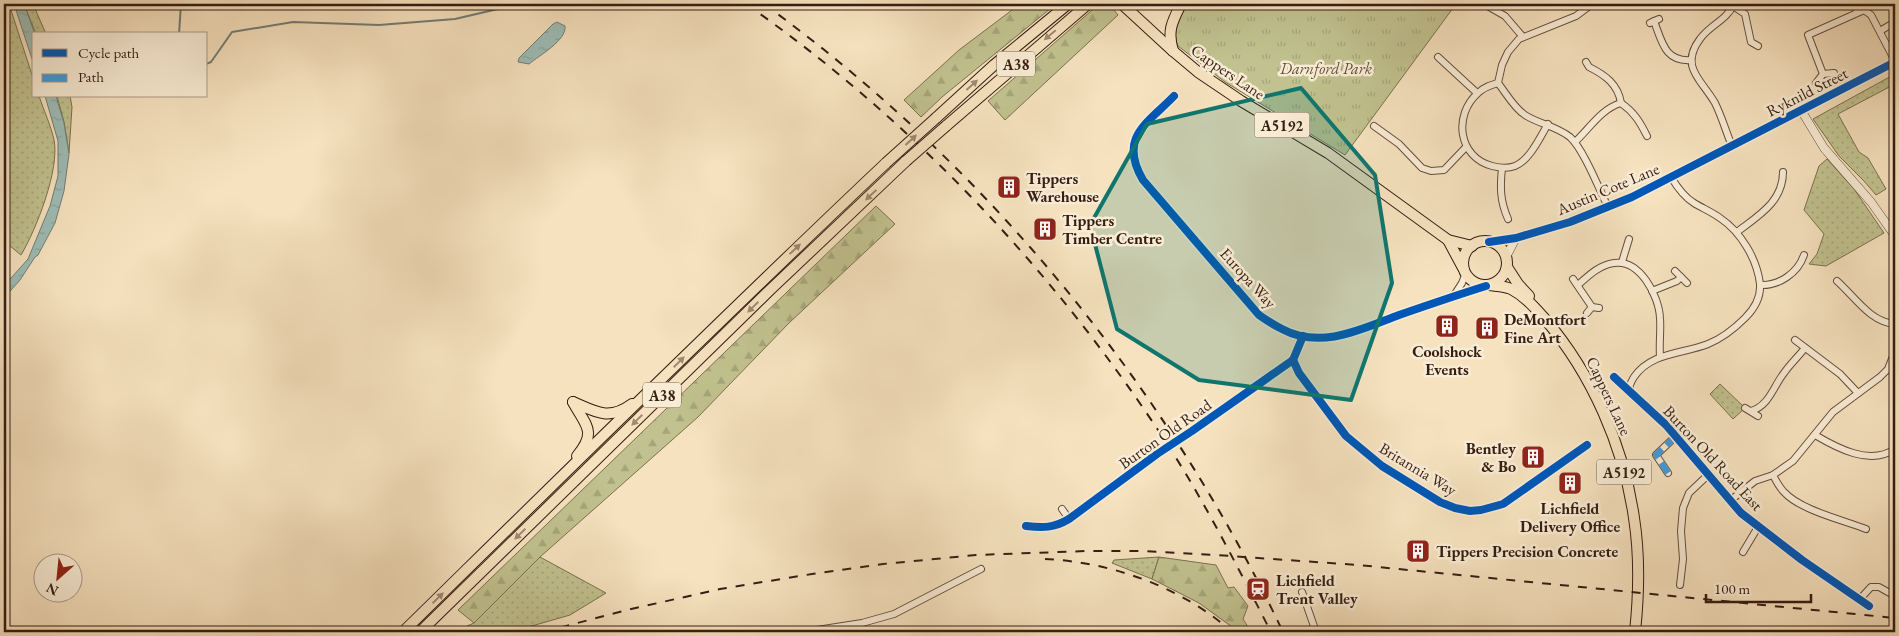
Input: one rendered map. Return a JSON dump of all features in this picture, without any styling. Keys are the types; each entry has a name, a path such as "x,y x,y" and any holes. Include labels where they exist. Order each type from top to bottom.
{"highway":[{"name":"A38","path":"403,632 752,290 886,162 994,65 1068,4"},
{"name":"A38","path":"420,632 764,296 906,161 1088,4"},
{"name":"Cappers Lane","path":"1122,4 1173,52 1198,72 1241,101 1328,153 1448,240 1472,246"},
{"path":"1173,52 1170,42 1170,25 1181,4"},
{"path":"1150,31 1160,30 1170,25"},
{"name":"Cappers Lane","path":"1448,240 1465,272"},
{"path":"1481,242 1490,242 1500,247 1507,262 1501,279 1487,286 1474,282 1465,272 1464,258 1472,246 1481,242"},
{"name":"Cappers Lane","path":"1507,262 1518,284 1534,300 1576,361 1591,386 1615,441 1624,470 1634,519 1639,572 1634,632"},
{"name":"Cappers Lane","path":"1487,286 1510,288 1522,296 1552,328"},
{"path":"546,492 582,450 587,440 589,431 573,402 594,412 612,414 628,407 654,387"}],"street":[{"path":"1484,4 1506,16 1524,37"},
{"path":"1592,4 1576,16 1519,39 1508,52 1502,65 1498,83 1525,115 1548,124 1575,142 1608,207"},
{"path":"1853,4 1858,12"},
{"path":"1732,146 1715,104 1693,70 1691,60 1694,47 1704,33 1724,20 1734,5 1745,14 1751,42 1759,44 1756,53"},
{"path":"1823,74 1808,35 1864,10 1871,15 1895,62"},
{"path":"1654,21 1662,43 1670,56 1681,61 1691,60"},
{"path":"1880,31 1895,22"},
{"path":"1438,57 1477,94"},
{"name":"Ryknild Street","path":"1732,146 1895,62"},
{"path":"1582,72 1588,65 1615,86 1621,103 1630,109 1639,120 1647,136"},
{"path":"1816,83 1823,74 1834,73"},
{"path":"1498,83 1486,87 1477,94 1464,114 1461,129 1466,147 1486,164 1502,168 1516,166 1530,154 1548,124"},
{"name":"Europa Way","path":"1174,96 1138,132 1133,148 1137,170 1143,180 1259,315 1283,330 1303,336 1322,338 1352,333 1487,286"},
{"path":"1575,142 1601,114 1612,106 1621,103"},
{"path":"1801,110 1824,148 1871,202 1895,236"},
{"path":"1374,126 1399,144 1422,168 1431,171 1444,170 1466,147"},
{"name":"Austin Cote Lane","path":"1490,242 1516,238 1570,222 1608,207 1732,146"},
{"path":"1502,168 1500,190 1502,205 1508,219"},
{"path":"1629,391 1629,386 1638,370 1660,357 1695,349 1723,337 1750,313 1759,298 1760,284 1750,253 1737,232 1720,217 1692,202 1680,191 1671,177"},
{"path":"1737,232 1772,204 1784,177"},
{"path":"1507,262 1516,238"},
{"path":"1622,262 1630,249 1628,239"},
{"path":"1760,284 1768,285 1778,282 1789,275 1803,257 1809,264"},
{"path":"1578,286 1591,273 1613,263 1622,262 1636,270 1645,279 1652,291 1660,318 1658,342 1660,357"},
{"path":"1453,297 1462,283 1465,272"},
{"path":"1675,272 1687,283"},
{"path":"1652,291 1677,281 1681,277"},
{"path":"1573,279 1596,307 1587,313"},
{"path":"1836,281 1849,287 1868,312 1880,321 1895,324"},
{"path":"1293,360 1303,336"},
{"path":"1794,340 1840,374 1858,393"},
{"path":"1758,416 1748,409 1758,409 1766,402 1785,371 1805,348"},
{"path":"1731,500 1755,481 1773,475 1793,461 1833,412 1880,377 1888,368 1895,351"},
{"name":"Burton Old Road","path":"1026,526 1044,528 1056,526 1070,520 1157,454 1293,360"},
{"name":"Britannia Way","path":"1293,360 1298,372 1346,436 1382,466 1440,502 1455,508 1470,511 1504,504 1587,445"},
{"name":"Burton Old Road East","path":"1614,377 1676,436 1741,512 1758,527 1869,606"},
{"path":"1815,435 1844,450 1861,454 1877,456 1895,449"},
{"path":"1668,473 1656,455 1676,436"},
{"path":"1681,587 1683,508 1689,493 1709,474"},
{"path":"1773,475 1784,492 1794,501 1861,530"},
{"path":"1062,509 1070,520"},
{"path":"1746,549 1758,527"},
{"path":"804,632 831,631 894,614 981,569"},
{"path":"1859,600 1871,587 1879,587 1895,596"},
{"path":"1302,592 1316,632"}],"highlighted area":[{"path":"1301,88 1375,175 1392,283 1351,400 1199,380 1117,329 1090,225 1147,124"}],"green space":[{"path":"4,4 9,4 32,75 32,98 40,98 53,135 55,152 50,183 40,215 21,255 4,241"},
{"path":"24,4 33,4 45,32 35,32"},
{"path":"1020,4 1056,4 942,97 921,117 904,100 959,50"},
{"path":"1099,4 1109,4 1118,15 1005,120 988,101"},
{"name":"Darnford Park","path":"1186,4 1456,4 1345,155 1225,82 1178,46 1175,35 1176,29"},
{"path":"1895,74 1895,84 1838,114 1859,152 1868,158 1886,189 1876,195 1839,156 1813,119"},
{"path":"58,98 70,98 72,107 69,153"},
{"path":"1827,159 1854,189 1884,233 1826,266 1809,264 1817,254 1824,234 1804,210 1819,166"},
{"path":"876,206 895,224 789,323 698,417 540,557 474,623 458,610"},
{"path":"1720,384 1745,408 1733,419 1710,394"},
{"path":"540,557 606,593 570,615 511,632 467,632 467,626 474,623"},
{"path":"1159,557 1152,579 1112,563 1114,560"},
{"path":"1159,557 1216,565 1228,588 1234,587 1248,606 1243,619 1250,630 1261,632 1239,632 1199,603 1152,579"}],"water":[{"path":"14,4 24,4 34,32 32,32 32,59"},
{"path":"557,22 565,26 562,37 529,64 518,62 519,58"},
{"path":"46,98 57,98 64,123 69,154 64,191 55,223 38,255 4,298 4,286 28,259 50,206 58,176 58,141"}],"waterway":[{"path":"179,32 181,4"},
{"path":"208,63 211,62 232,32 293,22 379,25 455,19 519,4"}],"railway":[{"path":"746,4 807,49 921,147 975,200 1026,256 1074,314 1162,436 1206,508 1271,632"},
{"path":"764,4 845,67 922,135 995,208 1062,285 1125,367 1183,452 1236,540 1283,632"},
{"path":"543,632 627,610 720,589 812,574 883,564 976,555 1087,551 1144,551 1358,565 1895,618"},
{"path":"1045,559 1095,565 1144,580 1191,602 1232,632"}],"marked path":[{"path":"1668,473 1656,455 1676,436"}],"cycle path":[{"path":"1489,242 1516,238 1570,222 1632,197 1895,62"},
{"path":"1174,96 1139,132 1135,142 1136,165 1143,180 1259,315 1270,322 1297,335 1312,338 1341,335 1486,286"},
{"path":"1026,526 1048,527 1069,519 1157,454 1293,360 1303,336"},
{"path":"1293,360 1299,373 1346,436 1382,466 1440,502 1455,508 1470,511 1503,504 1587,445"},
{"path":"1614,377 1666,425 1741,513 1802,560 1869,606"}],"place":[{"name":"Tippers Warehouse","path":"1009,187"},
{"name":"Tippers Timber Centre","path":"1045,229"},
{"name":"Coolshock Events","path":"1447,326"},
{"name":"DeMontfort Fine Art","path":"1487,328"},
{"name":"Bentley & Bo","path":"1533,457"},
{"name":"Lichfield Delivery Office","path":"1570,483"},
{"name":"Tippers Precision Concrete","path":"1418,551"},
{"name":"Lichfield Trent Valley","path":"1258,589"}]}
